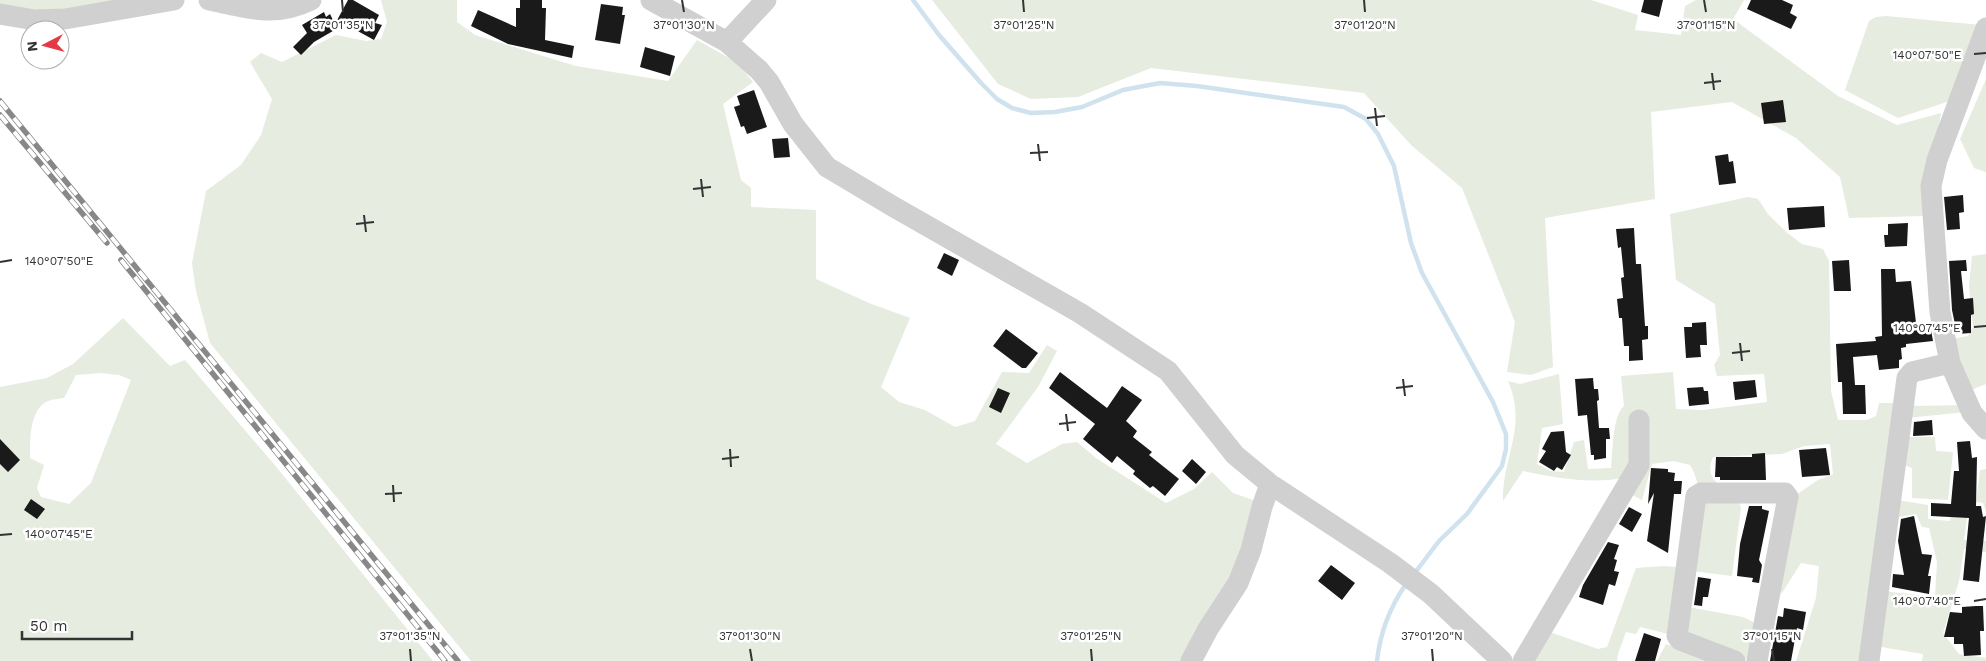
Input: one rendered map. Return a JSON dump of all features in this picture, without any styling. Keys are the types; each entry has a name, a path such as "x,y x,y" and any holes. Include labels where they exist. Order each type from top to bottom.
{"street":[{"path":"0,14 35,20 65,19 174,0"},
{"path":"209,0 272,12 294,8 311,0"},
{"path":"651,0 727,42 764,76 793,124 827,167 1080,313 1168,371 1235,455 1270,484 1400,570 1424,589 1502,661"},
{"path":"727,42 766,0"},
{"path":"1986,28 1937,160 1931,186 1940,312 1950,363 1972,413 1986,429"},
{"path":"1869,661 1907,378 1912,372 1950,363"},
{"path":"1523,661 1639,465 1639,420"},
{"path":"1191,661 1208,629 1238,583 1251,550 1270,484"},
{"path":"1735,661 1680,640 1677,636 1696,496 1701,493 1785,493 1788,497 1757,661"}],"shaded area":[{"path":"0,0 152,0 87,11 0,9"},
{"path":"381,0 457,0 457,22 475,35 576,66 668,81 697,40 738,63 753,82 723,104 741,180 751,188 751,207 816,210 816,279 869,303 910,318 881,387 899,402 925,410 955,427 975,421 1002,372 1029,373 1047,345 1057,351 1038,387 996,444 1027,463 1062,444 1077,442 1096,458 1166,503 1194,489 1212,472 1233,493 1259,502 1247,550 1186,661 471,661 210,343 196,291 192,263 206,191 241,165 261,135 272,99 250,62 261,53 282,62 336,35 366,41 381,39 387,22"},
{"path":"932,0 1591,0 1638,15 1635,30 1681,35 1685,6 1696,0 1744,0 1733,19 1838,96 1897,125 1941,113 1923,216 1849,218 1840,177 1796,138 1732,102 1651,112 1655,199 1545,218 1553,367 1531,375 1507,372 1515,322 1462,188 1411,145 1364,93 1151,68 1078,97 1031,99 998,84"},
{"path":"1886,16 1981,25 1953,100 1898,118 1845,90 1869,21 1876,17"},
{"path":"1986,79 1986,172 1974,168 1960,139"},
{"path":"1748,197 1758,199 1768,214 1786,232 1802,244 1823,249 1829,261 1831,391 1838,420 1867,420 1876,416 1879,403 1897,403 1864,661 1796,661 1816,598 1819,566 1801,563 1782,593 1777,591 1796,495 1818,480 1833,474 1830,444 1804,446 1782,454 1713,457 1710,471 1712,477 1720,486 1738,498 1741,508 1732,576 1692,571 1700,503 1695,477 1690,465 1673,461 1652,464 1642,500 1630,494 1623,478 1586,480 1560,478 1523,471 1503,501 1506,470 1513,442 1516,413 1508,381 1520,384 1559,374 1563,424 1542,428 1537,464 1551,471 1564,472 1574,442 1584,440 1588,469 1611,468 1615,426 1620,411 1624,406 1621,376 1673,372 1676,409 1703,410 1767,402 1764,374 1717,376 1714,365 1720,355 1715,304 1676,280 1670,214"},
{"path":"1986,254 1986,384 1966,392 1951,339 1968,336 1973,327 1969,286 1972,256"},
{"path":"123,318 170,366 185,360 278,469 433,661 0,661 0,387 47,378 73,364","holes":["100,373 119,375 131,380 91,483 69,504 41,497 37,488 44,465 30,458 32,427 37,411 48,401 64,398 76,375"]},
{"path":"1913,400 1915,406 1963,405 1966,412 1907,418"},
{"path":"1908,437 1935,437 1936,451 1953,452 1948,500 1912,498 1912,468 1904,465"},
{"path":"1986,469 1986,512 1983,503 1976,502 1980,470"},
{"path":"1897,500 1928,505 1928,519 1950,521 1952,506 1968,511 1964,540 1986,541 1986,552 1964,549 1959,581 1943,633 1959,654 1986,658 1986,661 1922,661 1923,654 1875,646 1883,591 1935,597 1937,562 1929,528 1922,527 1916,514 1893,518"},
{"path":"1678,567 1672,635 1640,627 1636,634 1626,632 1617,661 1531,661 1547,631 1598,649 1607,647 1636,568"},
{"path":"1688,607 1743,617 1757,624 1752,653 1745,659 1688,638"},
{"path":"1666,644 1713,660 1713,661 1657,661"}],"building":[{"path":"348,0 353,0 379,15 375,23 382,25 374,40 345,24 314,42 301,55 293,47 307,33 302,25 324,12 326,17 330,14 335,24"},
{"path":"520,0 542,0 542,8 546,8 545,40 574,46 572,58 508,44 471,26 478,10 516,27 516,8 520,8"},
{"path":"1644,0 1663,0 1659,17 1641,12"},
{"path":"1751,0 1782,0 1793,5 1790,13 1797,17 1791,29 1747,9"},
{"path":"601,4 623,7 622,15 625,15 620,44 595,40"},
{"path":"645,47 675,56 670,76 640,67"},
{"path":"754,90 767,127 747,134 744,126 741,127 734,107 740,105 737,96"},
{"path":"1783,100 1786,122 1764,124 1761,103"},
{"path":"788,138 790,157 774,158 772,139"},
{"path":"1728,154 1729,162 1733,161 1736,183 1719,185 1715,156"},
{"path":"1963,195 1964,212 1959,213 1960,229 1947,230 1944,197"},
{"path":"1824,206 1825,227 1789,230 1787,208"},
{"path":"1908,223 1907,246 1885,247 1884,235 1888,235 1888,224"},
{"path":"1634,228 1636,264 1641,264 1645,326 1648,326 1648,339 1642,340 1643,360 1629,361 1629,346 1624,346 1622,318 1619,318 1617,299 1623,298 1621,278 1624,277 1621,247 1618,248 1616,229"},
{"path":"944,253 959,260 952,276 937,268"},
{"path":"1849,260 1851,291 1834,291 1832,261"},
{"path":"1966,260 1967,271 1961,271 1964,299 1973,298 1974,314 1971,315 1971,333 1957,334 1952,310 1949,261"},
{"path":"1881,269 1895,269 1896,282 1911,281 1917,331 1931,330 1933,341 1906,344 1906,347 1901,348 1902,359 1899,360 1899,368 1879,370 1877,355 1853,357 1855,385 1865,385 1866,414 1843,414 1842,382 1838,382 1836,344 1876,341 1875,337 1882,336"},
{"path":"1706,322 1707,345 1700,345 1701,357 1686,358 1684,327 1692,327 1692,323"},
{"path":"1006,329 1038,353 1026,368 1022,368 993,346"},
{"path":"1060,372 1107,408 1122,386 1142,400 1126,421 1137,431 1133,437 1152,452 1149,455 1179,479 1165,496 1153,486 1150,488 1133,474 1135,471 1117,456 1112,463 1083,439 1095,424 1049,388"},
{"path":"1593,378 1594,389 1598,389 1599,428 1609,428 1610,439 1606,439 1606,458 1594,460 1594,455 1591,455 1587,415 1578,416 1575,379"},
{"path":"1755,380 1757,397 1735,400 1733,382"},
{"path":"1703,387 1704,391 1708,391 1709,404 1689,406 1687,388"},
{"path":"998,388 1010,393 1001,413 989,407"},
{"path":"1932,420 1933,435 1913,436 1914,422"},
{"path":"1564,431 1566,452 1571,455 1562,470 1557,467 1554,471 1539,462 1546,451 1542,449 1551,432"},
{"path":"0,439 20,460 8,472 0,464"},
{"path":"1970,441 1972,458 1977,457 1976,506 1981,506 1983,517 1986,516 1979,582 1963,580 1969,518 1931,516 1931,503 1951,504 1954,471 1959,471 1957,442"},
{"path":"1826,448 1830,475 1802,477 1799,450"},
{"path":"1765,453 1766,480 1720,480 1720,477 1715,477 1716,457 1752,457 1752,454"},
{"path":"1192,459 1206,472 1196,484 1182,471"},
{"path":"1651,468 1668,469 1668,472 1675,473 1674,481 1682,481 1681,494 1674,494 1668,553 1647,541 1654,493 1648,504"},
{"path":"31,499 45,509 37,519 24,510"},
{"path":"1749,506 1762,506 1762,509 1769,511 1759,560 1762,565 1759,583 1752,582 1753,578 1737,576 1740,544"},
{"path":"1629,507 1642,514 1632,532 1619,524"},
{"path":"1914,516 1922,554 1932,555 1928,576 1931,576 1929,594 1892,587 1893,574 1904,575 1898,541 1901,519"},
{"path":"1608,542 1619,545 1614,559 1617,560 1614,571 1619,572 1615,586 1609,584 1603,605 1579,597 1583,585"},
{"path":"1331,565 1355,583 1342,600 1318,581"},
{"path":"1698,577 1711,579 1708,597 1703,597 1702,606 1694,605"},
{"path":"1983,606 1984,631 1980,631 1981,655 1964,656 1963,644 1954,644 1954,637 1944,637 1950,612 1962,613 1962,607"},
{"path":"1784,608 1806,612 1803,630 1797,628 1791,661 1770,661 1778,616 1783,617"},
{"path":"1644,633 1661,639 1655,661 1635,661"}],"waterway":[{"path":"913,0 939,35 997,99 1012,108 1031,113 1055,112 1082,107 1123,90 1160,83 1197,86 1344,107 1366,119 1378,134 1394,166 1411,243 1422,273 1493,402 1506,434 1506,449 1502,466 1467,514 1439,541 1414,574"},
{"path":"1377,661 1387,621 1395,602 1406,584"}],"railway":[{"path":"0,101 458,661"},
{"path":"0,115 107,243"},
{"path":"121,260 445,661"}]}
